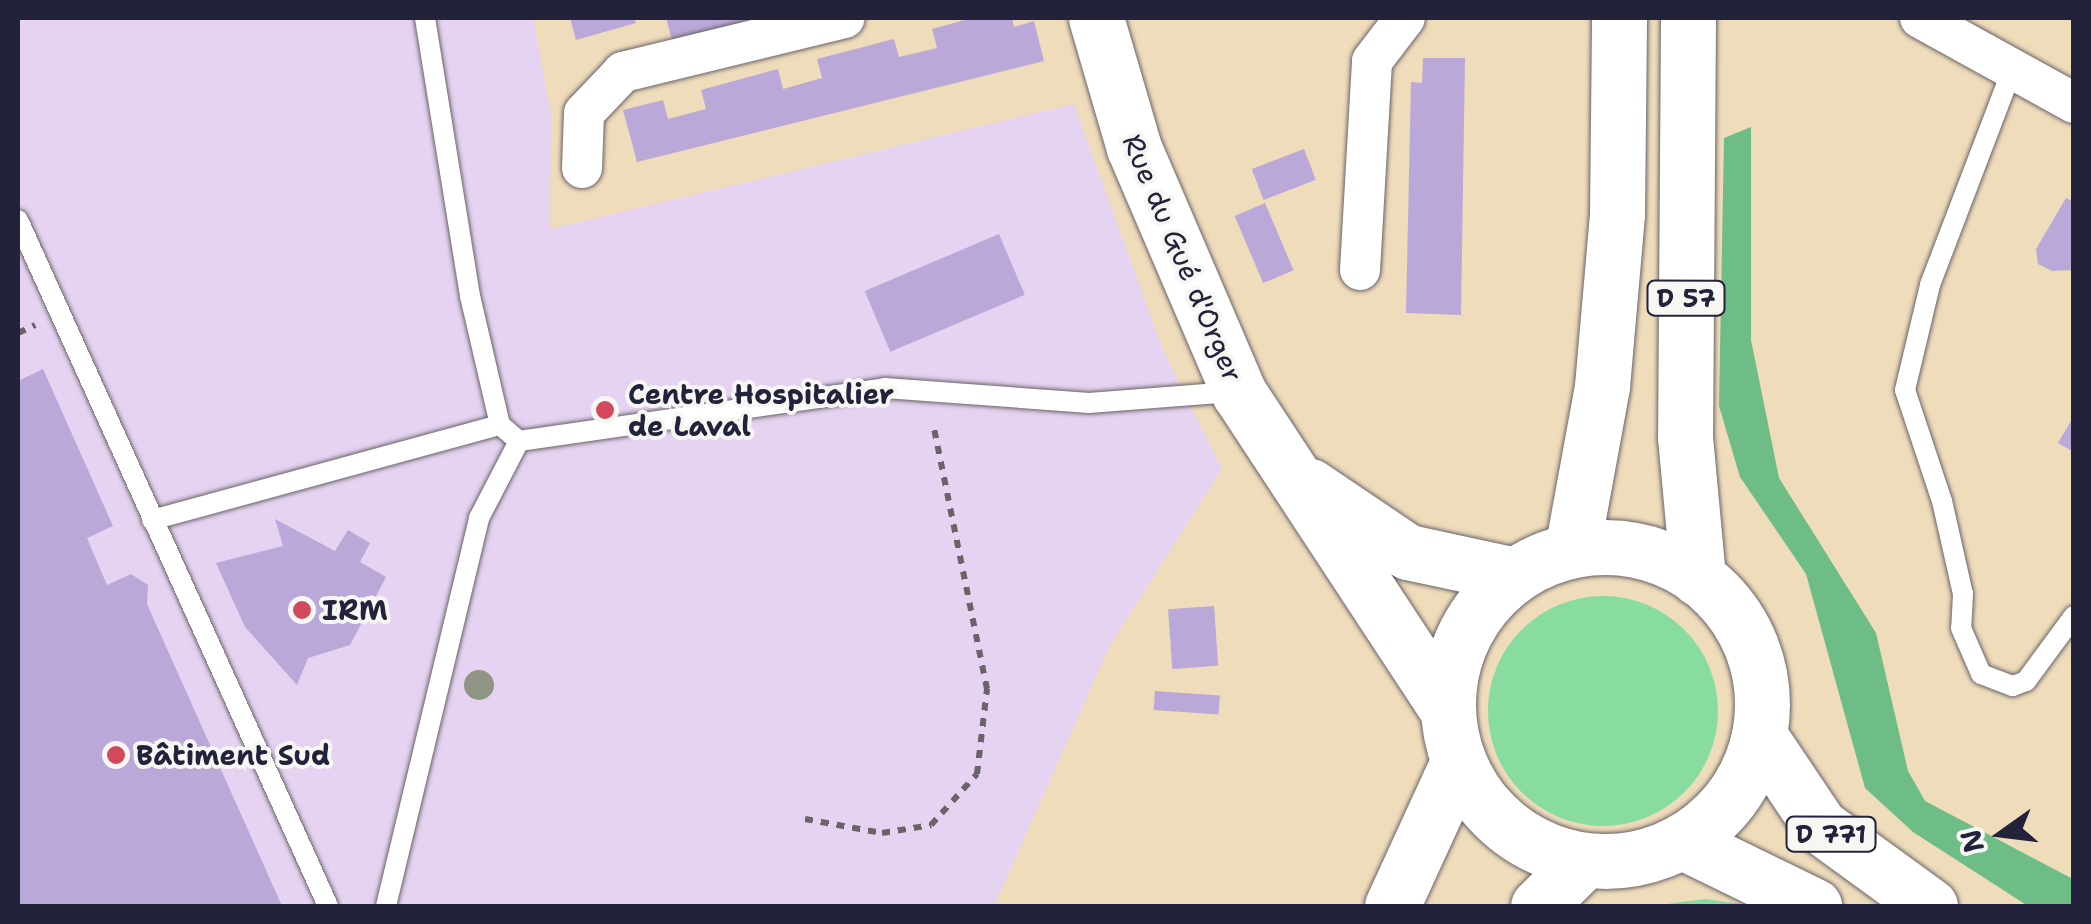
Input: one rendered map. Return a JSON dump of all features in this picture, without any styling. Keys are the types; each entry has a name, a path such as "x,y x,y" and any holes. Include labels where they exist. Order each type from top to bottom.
{"main road":[{"name":"Rue du Gué d'Orger","path":"1096,18 1134,148 1240,392 1304,482 1364,593 1453,737"},
{"name":"D 57","path":"1572,550 1606,348 1619,18"},
{"name":"D 57","path":"1688,18 1685,436 1698,578"},
{"name":"Rue du Gué d'Orger","path":"1304,482 1408,552 1514,575"},
{"path":"1392,906 1453,737 1454,658 1477,612 1514,575 1572,550 1645,553 1698,578 1752,648 1760,736 1736,790 1683,842 1634,860 1584,861 1508,828 1453,737"},
{"name":"D 771","path":"1760,736 1820,826 1930,906"},
{"name":"D 771","path":"1683,842 1814,906"},
{"path":"1538,906 1584,861"}],"street":[{"path":"582,168 584,113 623,72 845,18"},
{"path":"1360,270 1363,110 1372,61 1405,18"},
{"path":"1920,18 2074,103"}],"lane":[{"path":"425,18 500,425 519,441 927,387 1089,403 1240,392"},
{"path":"2012,70 1930,285 1905,390 1942,501 1963,594 1961,628 1981,674 2013,686 2026,680 2074,616"},
{"path":"18,220 328,906"},
{"path":"152,520 500,425"},
{"path":"386,906 478,518 519,441"}],"path":[{"path":"805,820 882,834 931,826 977,774 986,689 952,551 927,387"}],"shaded area":[{"name":"Centre Hospitalier de Laval","path":"18,18 533,18 551,114 550,229 1074,104 1163,350 1222,469 1110,645 994,906 18,906"}],"green space":[{"path":"1751,127 1751,340 1779,478 1876,633 1908,771 1925,801 2073,879 2073,906 2028,906 1913,832 1865,788 1806,574 1740,477 1719,406 1724,138"},
{"path":"1603,596 1647,604 1685,629 1710,667 1718,711 1710,755 1685,793 1647,818 1603,826 1559,818 1521,793 1496,755 1488,711 1496,667 1521,629 1559,604"},
{"path":"1706,899 1755,906 1654,906 1681,902"}],"building":[{"path":"570,18 634,18 636,23 576,40"},
{"path":"666,18 753,18 753,19 672,40"},
{"path":"972,18 1012,18 1014,27 1034,21 1044,61 637,162 623,110 663,100 668,119 706,109 701,90 778,69 783,89 822,78 817,59 894,39 899,57 937,48 932,29"},
{"path":"1423,58 1465,58 1461,315 1406,313 1411,82 1422,83"},
{"path":"1304,149 1316,180 1264,200 1252,169"},
{"path":"2066,198 2074,202 2074,270 2052,271 2038,264 2036,249"},
{"path":"1265,203 1294,270 1263,283 1235,216"},
{"path":"999,234 1025,295 890,352 865,291"},
{"name":"Bâtiment Sud","path":"43,369 113,526 87,538 107,585 131,574 148,585 147,604 282,906 18,906 18,381"},
{"path":"2074,416 2074,452 2058,443"},
{"name":"IRM","path":"275,519 335,551 348,530 370,543 360,562 386,577 350,645 308,658 297,685 245,627 216,563 283,546"},
{"path":"1214,606 1218,666 1172,669 1168,609"},
{"path":"1155,691 1220,696 1219,714 1154,710"}],"place":[{"name":"Centre Hospitalier de Laval","path":"605,410"},
{"name":"IRM","path":"302,610"},
{"name":"Bâtiment Sud","path":"116,755"}]}
